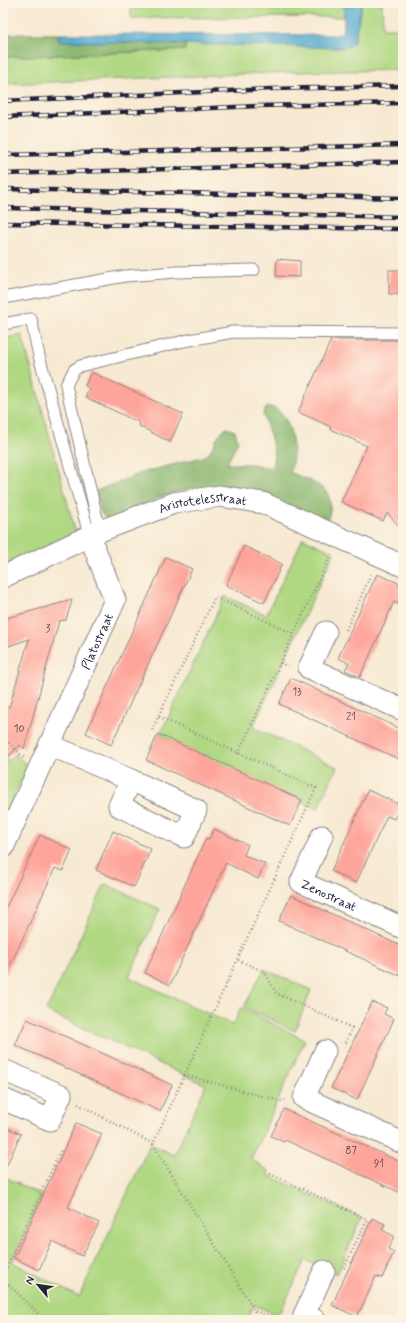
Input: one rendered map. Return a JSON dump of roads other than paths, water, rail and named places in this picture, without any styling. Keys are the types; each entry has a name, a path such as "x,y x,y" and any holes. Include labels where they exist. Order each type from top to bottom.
{"street":[{"name":"Aristotelesstraat","path":"3,577 95,534 174,504 220,496 263,503 403,566"},
{"name":"Platostraat","path":"3,848 116,600 95,534"},
{"path":"326,632 310,668 403,710"},
{"path":"50,744 131,780"},
{"name":"Zenostraat","path":"322,836 301,882 403,928"},
{"path":"333,1052 304,1098 403,1144"},
{"path":"3,1070 61,1095 50,1120 3,1099"},
{"path":"309,1318 324,1271"}],"lane":[{"path":"3,298 125,276 176,272 254,270"},
{"path":"3,324 31,319 39,356 95,534"},
{"path":"95,534 66,385 74,370 80,366 184,341 233,332 403,333"}],"water":[{"path":"344,3 362,3 354,42 350,46 342,48 59,41 59,34 336,35 341,33 344,27"}],"railway":[{"path":"3,101 271,89 403,86"},
{"path":"3,117 258,106 403,103"},
{"path":"3,155 403,145"},
{"path":"3,174 403,162"},
{"path":"3,189 403,198"},
{"path":"3,208 403,217"},
{"path":"3,223 403,229"}]}
